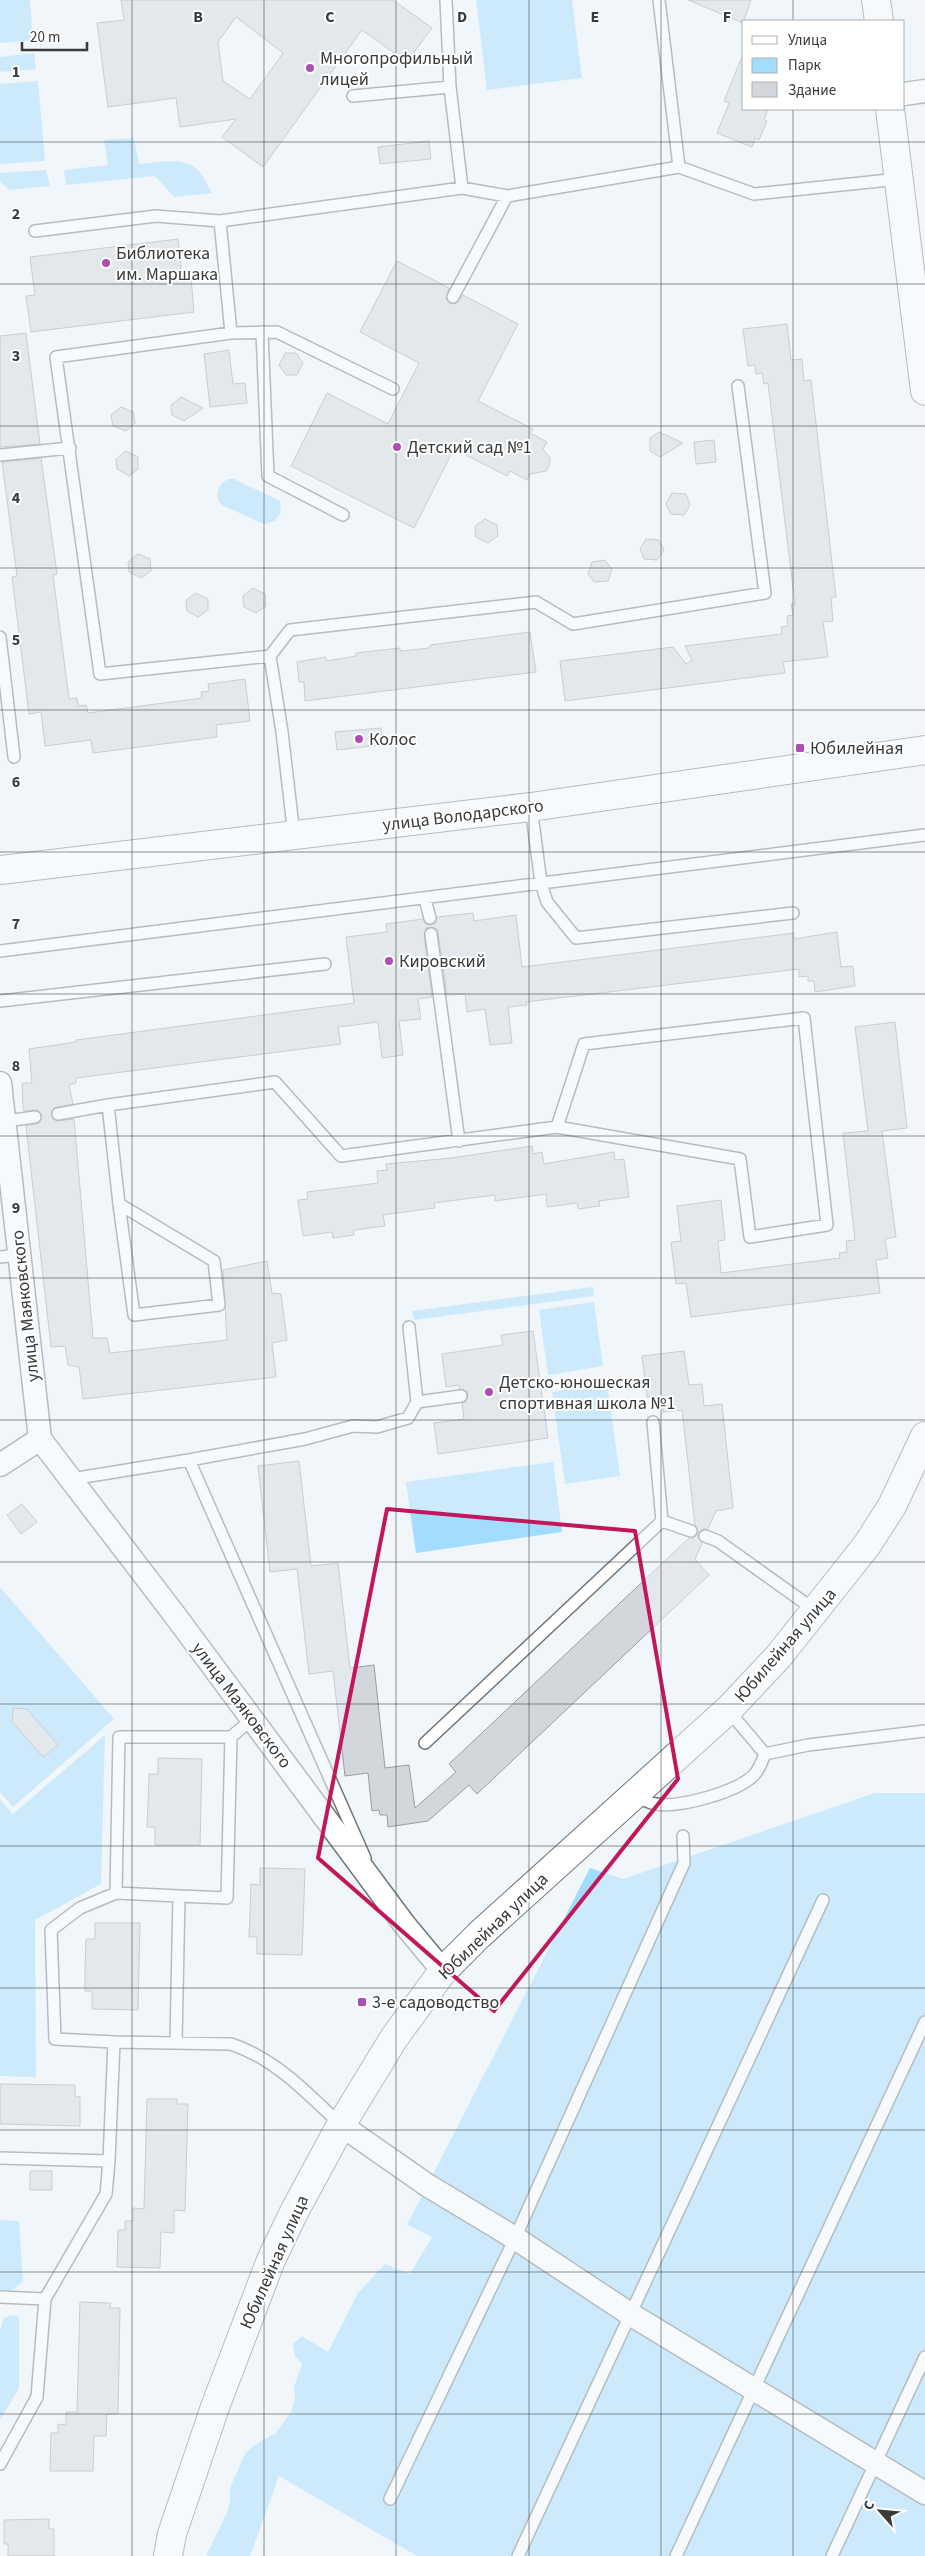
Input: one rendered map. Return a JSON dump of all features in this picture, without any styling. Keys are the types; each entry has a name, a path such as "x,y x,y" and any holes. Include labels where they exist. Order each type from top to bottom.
{"street":[{"path":"876,0 879,20"},
{"path":"905,94 925,91"},
{"path":"890,110 925,391"},
{"name":"улица Володарского","path":"0,870 531,807 925,750"},
{"name":"улица Маяковского","path":"0,1083 6,1121 9,1256 40,1439 380,1891 443,1971"},
{"name":"Юбилейная улица","path":"168,2556 172,2534 215,2407 271,2260 315,2170 394,2038 443,1971 480,1935 728,1710 778,1657 867,1545 892,1506 925,1436"},
{"path":"0,1466 40,1439"},
{"path":"341,2125 427,2185 515,2238 630,2314 925,2493"}],"lane":[{"path":"446,0 450,87 462,188"},
{"path":"659,0 679,167"},
{"path":"353,96 450,87"},
{"path":"35,231 156,216 220,222 462,188 507,196 679,167 754,194 900,179"},
{"path":"453,297 507,196"},
{"path":"220,222 231,333"},
{"path":"262,332 268,476 343,515"},
{"path":"393,389 277,332 231,333 56,357 100,674 270,656 290,630 536,602 573,624 765,593 738,386"},
{"path":"0,455 70,448"},
{"path":"0,637 14,757"},
{"path":"270,656 282,732 294,836"},
{"path":"531,807 541,882 546,902 576,938 793,913"},
{"path":"0,951 925,835"},
{"path":"425,899 430,918"},
{"path":"431,934 460,1141"},
{"path":"0,1001 325,964"},
{"path":"58,1114 108,1105 275,1082 341,1156 460,1141 557,1126 740,1159 750,1237 827,1225 804,1018 584,1044 557,1126"},
{"path":"108,1105 119,1204 134,1315 219,1305 214,1260 119,1204"},
{"path":"6,1121 35,1117"},
{"path":"71,1479 305,1439 353,1426 377,1427 408,1418 417,1402 409,1327"},
{"path":"417,1402 461,1396"},
{"path":"653,1422 662,1521"},
{"path":"189,1460 380,1891"},
{"path":"662,1521 691,1531"},
{"path":"426,1743 662,1521"},
{"path":"705,1536 718,1541 816,1611"},
{"path":"728,1710 764,1754"},
{"path":"116,1893 119,1738 231,1737 252,1719"},
{"path":"764,1754 808,1745 925,1731"},
{"path":"231,1737 227,1898 116,1893 80,1908 51,1930 54,2039 231,2044 245,2048 291,2078 341,2125"},
{"path":"634,1795 656,1804 665,1804 721,1793 738,1786 755,1774 764,1754"},
{"path":"390,2500 515,2238 684,1863 683,1836"},
{"path":"176,2042 179,1896"},
{"path":"518,2556 824,1900"},
{"path":"676,2556 925,2022"},
{"path":"0,2464 37,2397 45,2299 106,2194 114,2042"},
{"path":"0,2158 109,2161"},
{"path":"0,2298 45,2299"},
{"path":"832,2556 925,2358"}],"highlighted area":[{"path":"387,1509 635,1531 678,1779 494,2011 318,1858"}],"green space":[{"path":"0,0 30,0 33,40 0,43"},
{"path":"476,0 572,0 582,78 487,90"},
{"path":"34,53 36,69 0,72 0,57"},
{"path":"38,81 45,161 0,164 0,84"},
{"path":"134,138 139,164 177,161 191,165 201,174 212,193 174,197 155,176 66,185 64,170 108,165 104,140"},
{"path":"46,170 50,186 10,190 0,182 0,173"},
{"path":"228,479 234,479 280,501 281,512 275,521 264,524 222,505 219,502 218,492 222,483"},
{"path":"593,1287 594,1296 414,1320 412,1311"},
{"path":"594,1302 603,1366 548,1375 539,1310"},
{"path":"607,1383 620,1476 565,1484 552,1392"},
{"path":"553,1462 562,1532 416,1553 406,1482"},
{"path":"0,1587 114,1719 13,1807 0,1792"},
{"path":"105,1735 101,1884 35,1920 36,2077 0,2076 0,1799 13,1814"},
{"path":"875,1793 925,1793 925,2556 417,2556 279,2476 250,2556 206,2556 227,2513 230,2501 230,2488 245,2454 254,2445 276,2433 291,2412 295,2399 294,2387 302,2364 295,2356 293,2344 302,2336 328,2352 358,2293 385,2264 410,2274 432,2237 407,2225 590,1868 623,1879"},
{"path":"0,2220 19,2221 23,2281 10,2291 0,2291"},
{"path":"10,2315 19,2317 19,2388 0,2420 0,2330 4,2318"}],"building":[{"path":"121,0 393,0 432,28 407,62 362,30 263,167 222,137 236,119 180,127 176,98 108,107 97,23 124,20","holes":["236,17 283,53 250,99 223,81 218,42"]},
{"path":"688,0 751,0 742,23"},
{"path":"742,56 742,110 768,110 764,120 767,121 759,140 755,138 752,147 717,133 729,103 724,101"},
{"path":"429,141 431,159 380,164 378,147"},
{"path":"178,239 182,278 191,277 194,312 31,332 26,296 35,295 30,257"},
{"path":"397,261 449,288 446,298 450,304 457,303 463,295 518,324 478,401 533,429 530,433 547,442 543,449 550,458 546,471 530,474 527,480 510,471 507,476 454,449 414,528 291,466 327,393 388,424 419,363 360,332"},
{"path":"787,324 791,360 802,359 804,381 811,380 836,597 831,598 833,621 823,622 828,657 783,662 785,673 565,701 560,661 673,647 686,664 692,660 685,646 782,634 781,627 788,626 787,616 793,615 791,604 795,604 768,383 764,384 762,373 756,374 755,365 748,366 743,329"},
{"path":"26,333 40,444 0,447 0,336"},
{"path":"229,350 233,384 245,383 247,403 210,407 204,354"},
{"path":"285,353 296,353 303,363 297,375 286,375 279,365"},
{"path":"181,397 203,408 184,421 172,415 171,405"},
{"path":"121,407 133,412 135,423 126,431 113,426 111,415"},
{"path":"659,432 683,443 660,457 650,451 650,438"},
{"path":"714,440 716,462 696,464 694,442"},
{"path":"126,451 138,457 138,469 129,476 117,469 116,459"},
{"path":"41,458 57,574 53,575 69,699 77,698 78,706 86,705 88,713 202,698 201,692 209,691 208,684 245,679 250,721 216,725 217,737 93,753 91,740 45,746 41,712 29,714 12,577 17,576 2,462"},
{"path":"672,493 686,494 690,505 684,515 671,514 666,504"},
{"path":"485,519 497,525 498,536 488,543 476,537 475,526"},
{"path":"646,539 659,540 664,550 657,560 644,559 640,549"},
{"path":"138,554 150,559 151,571 141,578 129,572 128,562"},
{"path":"605,560 612,569 608,581 594,582 588,574 592,562"},
{"path":"253,588 265,594 266,606 256,613 244,607 243,596"},
{"path":"196,593 208,599 208,610 198,617 187,611 186,600"},
{"path":"530,632 536,672 305,701 304,682 299,682 297,662 326,657 327,661 356,656 356,653 400,648 400,651 430,648 430,645"},
{"name":"Колос","path":"381,728 382,745 337,750 335,732"},
{"path":"473,913 474,921 516,915 522,967 794,933 794,939 837,932 841,967 853,966 855,986 815,992 814,981 808,981 808,976 799,977 799,969 526,1002 527,1005 508,1007 512,1043 490,1045 485,1009 467,1012 465,994 447,995 437,929 430,927 426,928 424,935 432,997 418,999 421,1019 399,1021 403,1055 382,1058 378,1022 338,1027 341,1044 76,1078 76,1083 69,1085 73,1104 54,1108 51,1115 56,1121 74,1119 93,1338 107,1338 110,1353 227,1340 223,1270 267,1261 272,1293 281,1294 287,1340 272,1343 276,1377 83,1399 79,1367 68,1365 65,1346 51,1347 26,1126 39,1123 42,1116 38,1110 24,1111 23,1107 22,1083 32,1083 29,1049 76,1042 76,1040 354,1003 346,937 387,932 386,924 423,919 425,924 431,925 436,923 437,917"},
{"path":"895,1022 907,1128 882,1131 896,1237 885,1239 888,1258 876,1260 880,1293 691,1317 686,1283 676,1284 671,1242 681,1241 677,1206 721,1200 725,1240 718,1241 721,1273 840,1258 839,1253 847,1252 846,1241 855,1240 843,1133 868,1131 855,1027"},
{"path":"532,1146 533,1154 542,1152 544,1164 614,1152 615,1160 624,1159 629,1197 599,1201 600,1206 578,1209 577,1203 547,1207 546,1194 495,1201 495,1195 434,1203 435,1208 383,1215 385,1226 354,1230 354,1235 333,1238 332,1232 303,1236 298,1200 308,1199 307,1192 378,1183 377,1171 387,1170 386,1164 451,1158"},
{"name":"Детско-юношеская спортивная школа №1","path":"533,1331 548,1438 438,1454 434,1423 464,1419 462,1403 466,1402 468,1395 467,1391 460,1389 459,1385 446,1387 442,1354 503,1345 501,1335"},
{"path":"684,1351 689,1385 702,1384 704,1406 722,1404 733,1508 716,1511 708,1529 703,1529 698,1533 695,1525 682,1410 663,1412 662,1400 655,1401 654,1396 647,1397 642,1356"},
{"path":"299,1461 311,1566 338,1563 350,1668 374,1665 385,1768 409,1765 415,1808 456,1772 449,1764 689,1538 693,1538 698,1534 702,1543 695,1559 709,1575 477,1794 469,1785 428,1821 388,1827 387,1815 380,1815 379,1810 372,1811 368,1773 345,1776 333,1671 309,1674 297,1569 270,1572 258,1466"},
{"path":"22,1504 37,1522 21,1534 7,1515"},
{"path":"13,1708 27,1709 58,1745 43,1757 12,1722"},
{"path":"158,1758 202,1759 200,1845 155,1845 155,1827 147,1827 149,1774 158,1774"},
{"path":"260,1868 305,1869 302,1955 257,1954 257,1937 249,1937 251,1884 260,1885"},
{"path":"95,1923 140,1923 138,2010 92,2009 92,1991 85,1991 86,1939 95,1939"},
{"path":"0,2084 75,2085 75,2096 80,2097 80,2126 0,2124"},
{"path":"147,2099 177,2099 177,2104 188,2104 185,2211 174,2210 174,2233 161,2232 160,2268 117,2267 118,2230 125,2230 125,2221 133,2221 133,2208 144,2209"},
{"path":"30,2171 52,2171 52,2190 30,2190"},
{"path":"80,2302 111,2303 110,2308 120,2308 118,2414 107,2414 106,2436 94,2436 93,2471 50,2471 51,2433 58,2433 58,2424 66,2425 66,2412 77,2412"},
{"path":"49,2519 49,2529 54,2529 54,2556 8,2556 8,2544 4,2544 4,2520"}],"place":[{"name":"Многопрофильный лицей","path":"310,68"},
{"name":"Библиотека им. Маршака","path":"106,263"},
{"name":"Детский сад №1","path":"397,447"},
{"name":"Колос","path":"359,739"},
{"name":"Юбилейная","path":"800,748"},
{"name":"Кировский","path":"389,961"},
{"name":"Детско-юношеская спортивная школа №1","path":"489,1392"},
{"name":"3-е садоводство","path":"362,2002"}]}
